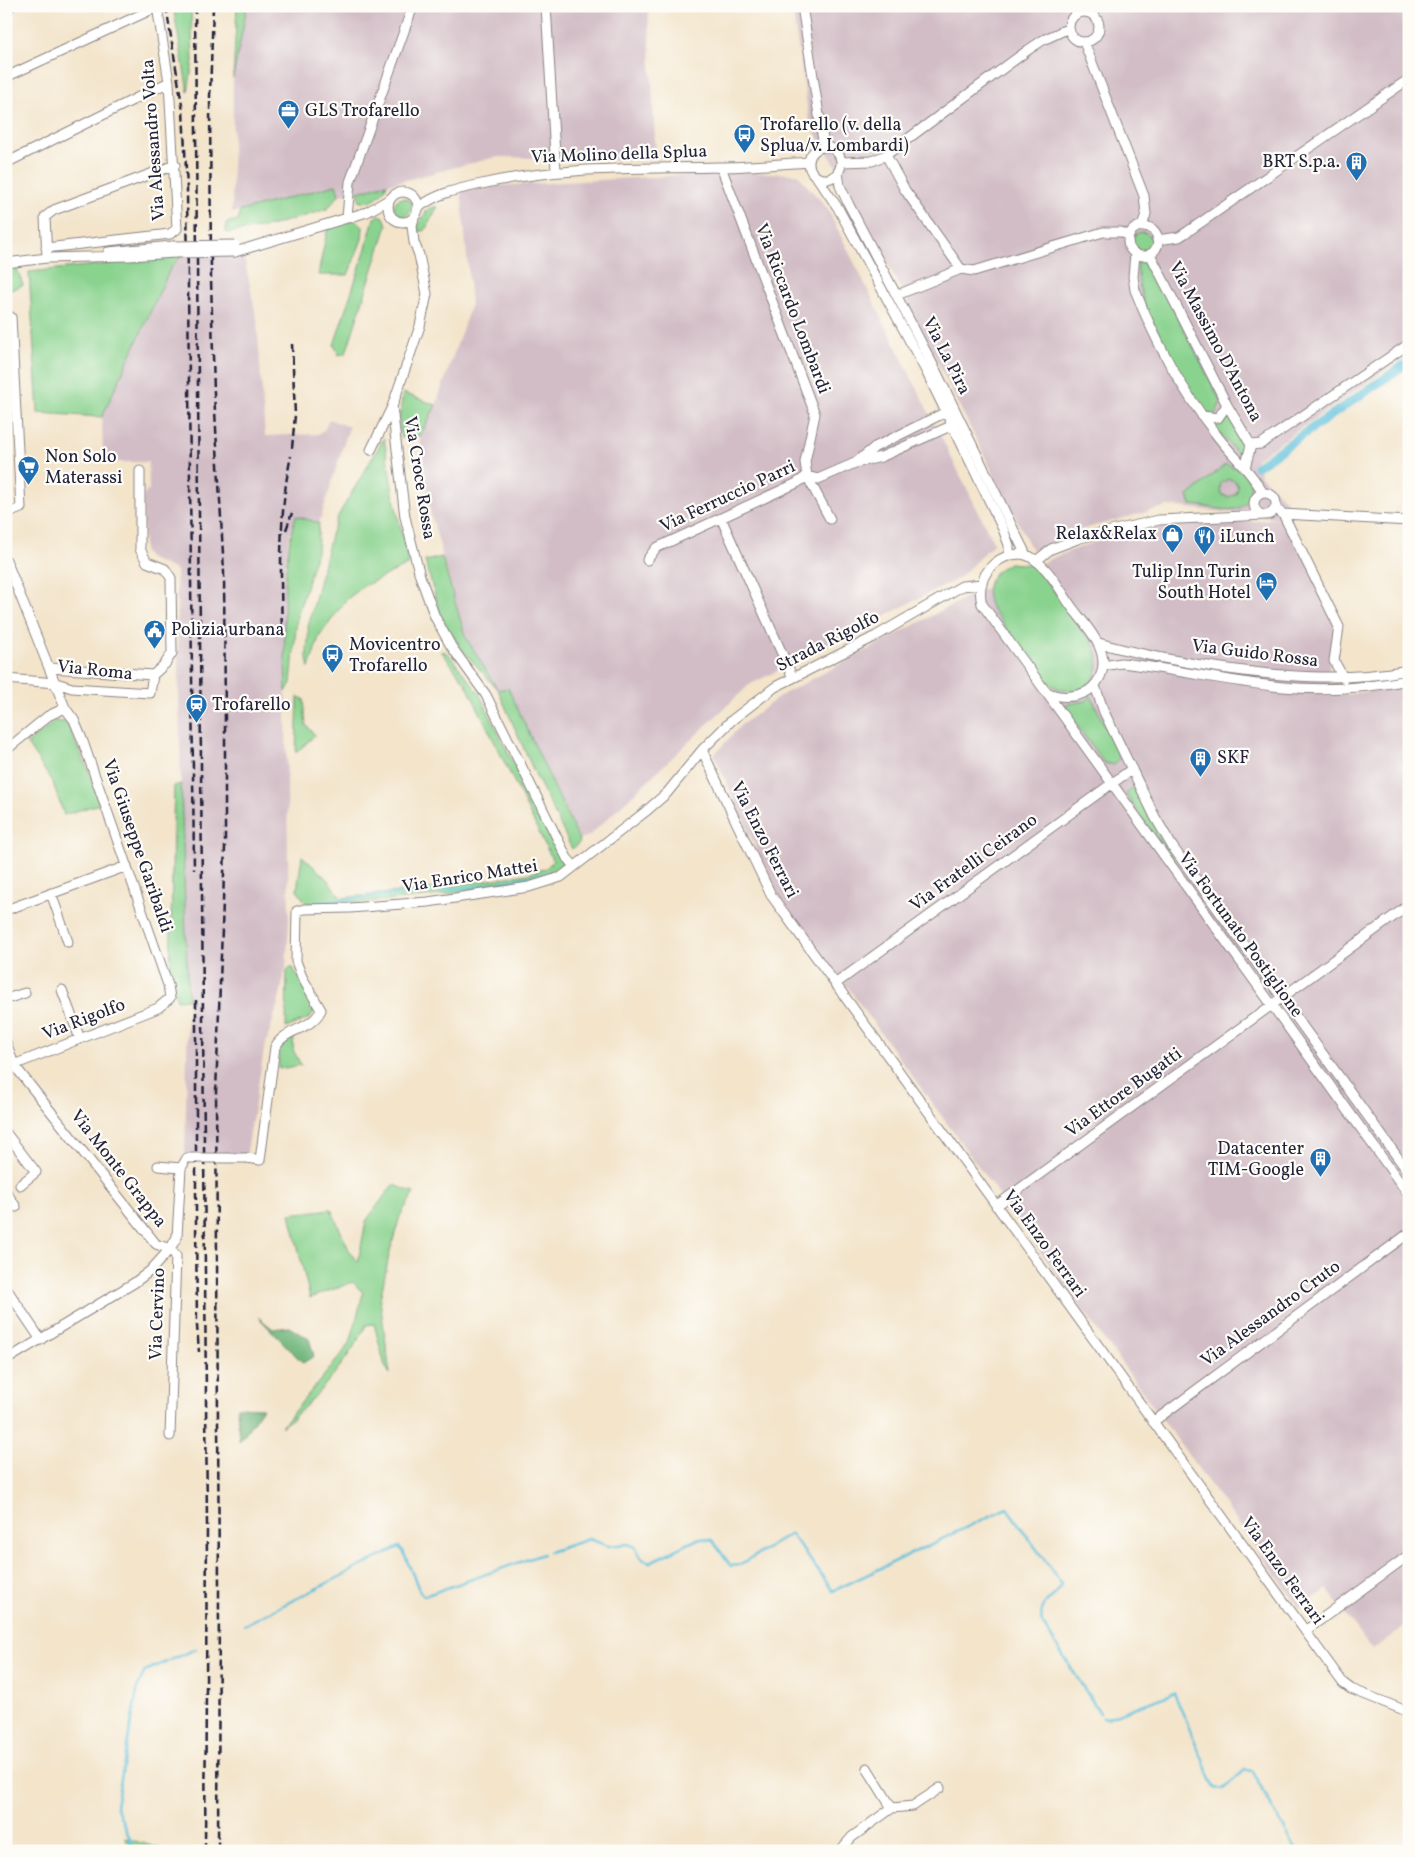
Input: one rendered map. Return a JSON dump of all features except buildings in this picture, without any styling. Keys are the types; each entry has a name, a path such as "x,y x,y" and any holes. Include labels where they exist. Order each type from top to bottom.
{"street":[{"path":"6,9 11,6"},
{"path":"6,77 157,6"},
{"name":"Via Alessandro Volta","path":"46,248 170,234 177,229 169,82 157,6"},
{"path":"346,218 350,182 412,6"},
{"path":"546,6 556,171"},
{"path":"802,6 824,146"},
{"path":"1093,10 1098,30 1093,38 1084,42 1076,39 1069,28 1071,20 1077,14 1093,10"},
{"path":"841,162 872,161 886,155 1028,50 1043,40 1069,28"},
{"path":"1084,42 1144,196 1146,214 1142,227"},
{"path":"1157,240 1179,237 1187,232 1409,79"},
{"path":"6,163 169,82"},
{"path":"824,146 837,152 841,162 838,172 830,178 816,176 812,172 809,162 815,150 824,146"},
{"path":"886,155 905,190 961,269"},
{"name":"Via Molino della Splua","path":"412,195 434,196 499,179 556,171 721,167 809,162"},
{"path":"47,258 45,217 54,210 175,165"},
{"name":"Via Riccardo Lombardi","path":"721,167 815,414 805,462 807,476 830,519"},
{"name":"Via La Pira","path":"838,172 840,186 965,428 1026,555"},
{"name":"Via La Pira","path":"816,176 838,208 953,425 1003,529 1009,545 1009,556"},
{"path":"6,263 47,258 96,257 174,249 235,248 368,212 403,192 412,195 418,208 414,218 405,222 368,212"},
{"name":"Via Molino della Splua","path":"418,208 434,196"},
{"path":"390,199 392,217"},
{"name":"Via Croce Rossa","path":"392,217 414,242"},
{"name":"Via Croce Rossa","path":"414,218 412,226 414,242 419,254 427,294 420,326 392,407 405,517 420,576 435,617 451,646 486,695 566,858 574,866"},
{"path":"1142,227 1151,229 1157,240 1156,248 1150,254 1142,256 1135,254 1128,244 1129,236 1134,229 1142,227"},
{"path":"896,294 961,269 974,271 1103,232 1121,232 1129,236"},
{"path":"1135,254 1133,278 1140,304 1175,373 1202,416 1257,482 1263,493"},
{"name":"Via Massimo D'Antona","path":"1150,254 1228,405 1252,445"},
{"path":"6,514 21,508 11,317"},
{"name":"Via Massimo D'Antona","path":"1252,445 1262,444 1409,344"},
{"path":"1202,416 1218,418 1228,405"},
{"path":"371,450 392,407"},
{"path":"855,463 876,447 946,412"},
{"path":"855,463 881,457 953,425"},
{"path":"901,435 906,446"},
{"name":"Via Massimo D'Antona","path":"1244,468 1252,445"},
{"name":"Via Ferruccio Parri","path":"648,560 656,548 797,483 807,476 818,478 855,463"},
{"path":"140,472 140,549 147,562 165,569 171,578 172,653 165,664 153,675"},
{"path":"1228,517 1246,509 1263,493"},
{"path":"1263,493 1270,494 1275,498 1279,511"},
{"path":"1255,501 1256,510 1265,515"},
{"path":"1036,561 1051,549 1105,531 1159,520 1265,515 1279,511 1409,521"},
{"name":"Via Guido Rossa","path":"1279,511 1339,627 1334,661 1344,678"},
{"path":"721,518 793,678"},
{"path":"982,584 988,569 1000,559 1009,556 1026,555 1036,561 1099,643 1103,666 1095,686 1089,691 1075,696 1062,697 1046,692"},
{"name":"Via Giuseppe Garibaldi","path":"6,560 51,668 65,708 74,720 79,733 168,985 170,998"},
{"name":"Strada Rigolfo","path":"702,750 732,720 775,687 876,636 962,586 982,584"},
{"name":"Via Fortunato Postiglione","path":"982,584 980,596 985,610 1409,1195"},
{"name":"Via Guido Rossa","path":"1099,643 1163,659 1264,675 1344,678 1409,670"},
{"name":"Via Guido Rossa","path":"1103,666 1121,663 1283,687 1322,689 1376,686 1409,680"},
{"name":"Via Roma","path":"6,679 56,684 72,688 150,693 153,675 51,668"},
{"name":"Via Fortunato Postiglione","path":"1095,686 1104,712 1155,817 1185,864 1409,1173"},
{"path":"6,750 48,716 65,708"},
{"name":"Via Enrico Mattei","path":"260,1160 275,1047 279,1040 286,1035 305,1027 317,1018 321,1010 302,977 296,961 298,911 304,909 350,908 428,902 528,887 561,877 667,793 702,750"},
{"name":"Via Enzo Ferrari","path":"702,750 770,895 1305,1631 1347,1687 1409,1712"},
{"name":"Via Fratelli Ceirano","path":"836,984 1132,769"},
{"path":"1175,872 1185,864"},
{"path":"6,910 127,866"},
{"path":"51,894 68,942"},
{"name":"Via Ettore Bugatti","path":"996,1206 1409,905"},
{"path":"62,990 80,1039"},
{"path":"6,999 25,993"},
{"name":"Via Rigolfo","path":"10,1066 158,1008 170,998"},
{"name":"Via Monte Grappa","path":"6,1042 10,1066 156,1244 170,1248 150,1271 134,1283 6,1360"},
{"path":"6,1133 36,1172 20,1185"},
{"name":"Via Cervino","path":"170,1436 176,1256 170,1248 177,1237 181,1168 187,1158 247,1158 260,1160"},
{"path":"158,1166 181,1168"},
{"path":"6,1192 16,1207"},
{"name":"Via Alessandro Cruto","path":"1153,1422 1409,1234"},
{"path":"6,1288 41,1340"},
{"path":"1305,1631 1409,1555"},
{"path":"867,1768 892,1808"},
{"path":"840,1851 852,1837 892,1808 913,1806 940,1788"}],"shaded area":[{"path":"247,6 648,6 656,160 496,157 358,192 339,195 336,185 232,213 233,78"},
{"path":"792,6 1409,6 1409,353 1255,460 1261,476 1293,508 1290,518 1335,626 1325,695 1351,694 1409,685 1409,1623 1372,1650 1327,1589 1300,1608 846,985 776,892 714,755 740,726 782,695 967,597 1057,556 1102,539 1138,530 1176,524 1249,522 1279,518 1168,506 1076,531 1033,552 847,183 810,125"},
{"path":"739,172 797,174 827,208 994,543 959,578 749,685 589,836 579,839 508,688 498,690 465,636 431,514 420,436 436,405 471,304 461,188"},
{"path":"243,253 257,320 265,436 318,434 324,430 329,419 349,427 319,523 296,516 289,538 284,574 289,925 286,967 278,1004 264,1050 246,1157 185,1156 188,999 177,1000 170,976 172,820 174,786 181,784 176,570 148,558 144,552 143,496 149,489 148,462 103,462 102,417 171,267 182,256"}],"green space":[{"path":"173,6 191,6 193,61 188,92"},
{"path":"237,6 247,6 233,78"},
{"path":"387,184 383,192 376,198 360,202 358,192"},
{"path":"336,185 339,195 327,209 266,227 226,233 226,223 238,220 240,211"},
{"path":"403,198 409,201 412,207 409,213 403,216 397,213 394,207 397,201"},
{"path":"438,206 425,230 417,232 416,227 428,209"},
{"path":"379,215 384,217 387,225 346,353 339,355 334,345 374,218"},
{"path":"355,220 363,227 362,239 348,275 318,275 328,226"},
{"path":"1142,232 1149,235 1152,242 1149,249 1142,252 1135,249 1132,242 1135,235"},
{"path":"182,256 171,267 102,417 38,413 29,272"},
{"path":"1142,259 1148,260 1152,267 1221,402 1214,416 1205,412 1180,376 1144,304 1139,284 1137,263"},
{"path":"16,266 23,285 6,292 6,269"},
{"path":"403,393 436,405 420,436 401,438 399,420"},
{"path":"1227,412 1245,448 1237,453 1211,423 1221,419"},
{"path":"384,438 394,499 409,564 364,586 346,600 319,637 309,668 307,657 308,627 331,535 338,516"},
{"path":"1226,464 1243,471 1248,478 1251,490 1247,502 1241,507 1225,510 1191,505 1188,496","holes":["1229,479 1235,481 1238,487 1236,494 1229,497 1222,495 1220,490 1221,483"]},
{"path":"296,516 319,523 317,551 297,617 291,683 286,692 285,581 287,559"},
{"path":"442,557 465,636 498,690 460,647 441,617 425,561"},
{"path":"1010,563 1032,565 1094,645 1098,663 1096,674 1083,688 1063,690 1052,685 1042,677 991,607 988,600 990,580 998,570"},
{"path":"441,651 448,653 479,693 562,862 559,875 515,885 429,896 368,902 306,903 297,890 302,856 327,879 341,898 436,888 528,874 546,868 553,861 466,684"},
{"path":"508,688 580,842 572,849 536,776 498,690"},
{"path":"1091,696 1118,754 1119,759 1114,765 1104,763 1062,705 1086,701"},
{"path":"298,697 304,699 306,725 315,735 296,753"},
{"path":"55,721 66,722 89,772 99,804 64,815 53,783 27,744"},
{"path":"181,784 188,999 177,1000 170,976 174,786"},
{"path":"1131,789 1134,789 1177,866 1128,798 1126,794"},
{"path":"292,967 311,994 316,1010 308,1019 286,1028 287,970"},
{"path":"294,1034 293,1050 301,1065 279,1069 280,1048"},
{"path":"395,1185 414,1193 400,1216 389,1255 380,1300 390,1374 385,1366 374,1324 366,1325 351,1351 317,1395 281,1427 342,1354 351,1340 363,1293 353,1282 310,1298 290,1214 331,1209 350,1252 358,1262 366,1221 391,1187"},
{"path":"258,1317 273,1329 289,1327 309,1339 314,1356 303,1363"},
{"path":"237,1407 263,1408 239,1442"},
{"path":"125,1838 169,1851 150,1852 138,1850 133,1848"}],"waterway":[{"path":"1257,466 1409,362"},
{"path":"316,903 482,886 555,872"},
{"path":"549,1552 589,1539 608,1546 628,1544 635,1547 642,1559 650,1562 700,1538 712,1540 731,1566 739,1565 791,1534 833,1591 1007,1508 1061,1583 1056,1593 1045,1604 1041,1615 1042,1623 1100,1713"},
{"path":"244,1625 399,1547 403,1551 420,1592 424,1596 543,1554"},
{"path":"135,1851 116,1806 138,1686 145,1671 196,1649"},
{"path":"1103,1717 1107,1718 1174,1693 1215,1788 1222,1790 1245,1770 1252,1771 1297,1851"}],"railway":[{"path":"166,6 183,111 187,189 194,870"},
{"path":"195,6 207,1526 205,1851"},
{"path":"213,6 210,96 211,278 214,393 224,572 225,725 225,847 216,1092 219,1589 218,1851"},
{"path":"292,344 295,415 292,448"},
{"path":"282,637 282,523 291,456"},
{"path":"286,530 292,513"},
{"path":"196,1000 196,1219 199,1352"}],"place":[{"name":"GLS Trofarello","path":"289,130"},
{"name":"Trofarello (v. della Splua/v. Lombardi)","path":"744,154"},
{"name":"BRT S.p.a.","path":"1356,181"},
{"name":"Non Solo Materassi","path":"29,486"},
{"name":"Relax&Relax","path":"1173,553"},
{"name":"iLunch","path":"1204,556"},
{"name":"Tulip Inn Turin South Hotel","path":"1267,601"},
{"name":"Polizia urbana","path":"155,649"},
{"name":"Movicentro Trofarello","path":"333,674"},
{"name":"Trofarello","path":"196,724"},
{"name":"SKF","path":"1201,777"},
{"name":"Datacenter TIM-Google","path":"1320,1178"}]}
